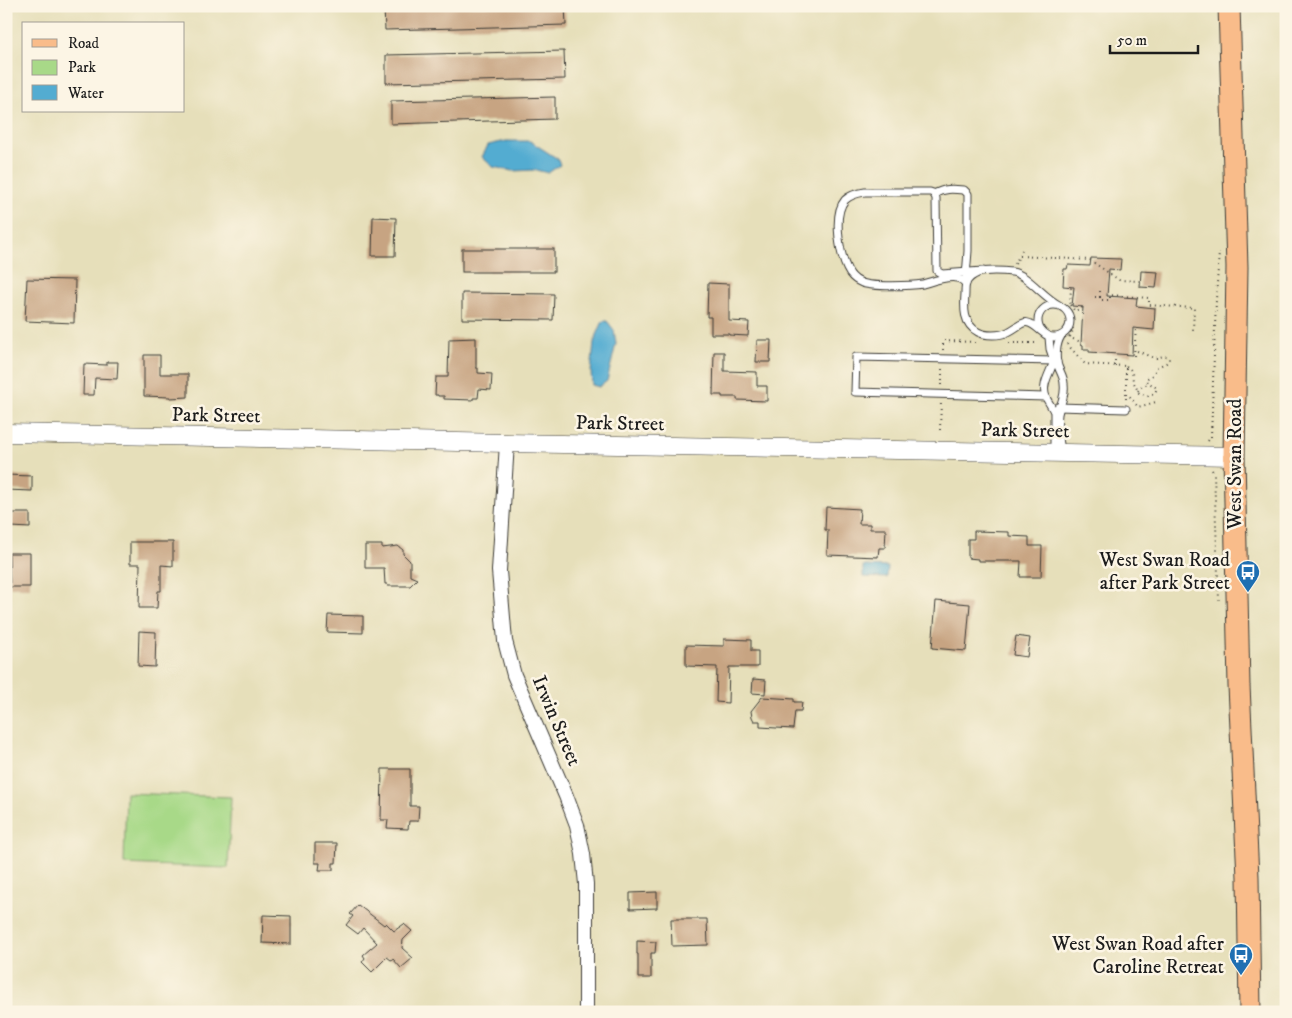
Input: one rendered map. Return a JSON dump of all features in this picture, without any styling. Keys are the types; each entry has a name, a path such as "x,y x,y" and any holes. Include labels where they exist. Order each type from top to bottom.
{"main road":[{"name":"West Swan Road","path":"1229,6 1237,267 1234,456 1239,686 1248,877 1250,1012"}],"street":[{"name":"Park Street","path":"6,433 1234,456"},
{"name":"Irwin Street","path":"507,443 499,571 505,641 514,675 577,825 583,854 586,884 586,1012"}],"lane":[{"path":"966,284 964,280 956,278 920,284 891,285 864,284 856,280 845,262 839,234 840,208 844,201 848,197 865,192 930,192 934,194 947,189 967,191 968,242 966,284 964,311 971,326 978,332 989,335 1003,334 1019,324 1026,323 1033,325 1049,337 1066,336"},
{"path":"934,194 936,198 937,270 942,274 983,271 1014,272 1023,277 1049,299 1068,308 1071,323 1066,336 1058,342 1056,361 1045,385 1046,397 1056,407 1126,409"},
{"path":"966,284 972,277 983,271"},
{"path":"1041,331 1038,325 1039,314 1048,306 1059,305"},
{"path":"1049,337 1050,349 1063,376 1064,384 1064,398 1056,407 1054,418 1058,453"},
{"path":"1046,397 855,392 856,357 1056,361"}],"path":[{"path":"1010,272 1022,250"},
{"path":"1020,256 1090,260 1119,280 1140,281"},
{"path":"1071,287 1068,308 1075,311 1083,307"},
{"path":"1100,288 1100,300 1110,300 1110,295 1149,298 1149,306 1194,308 1193,330"},
{"path":"1095,297 1100,297"},
{"path":"1066,336 1074,332 1074,327"},
{"path":"1134,356 1136,328"},
{"path":"1066,336 1081,342"},
{"path":"1126,366 1131,370 1138,390 1145,396 1155,393 1157,388 1149,384 1146,378 1153,375 1157,368 1166,363 1169,358 1165,355 1158,358 1152,357 1134,350"},
{"path":"1114,366 1115,360"},
{"path":"1138,390 1144,385 1149,384"},
{"path":"1126,394 1138,407 1156,402"}],"green space":[{"path":"126,793 231,797 228,868 124,864"}],"water":[{"path":"506,141 530,141 558,159 560,165 548,173 536,170 513,171 493,167 482,157 488,145"},
{"path":"603,321 607,321 614,330 616,344 607,381 599,387 592,385 591,372 594,342"},
{"path":"863,566 888,567 887,578 863,577"}],"building":[{"path":"384,6 565,6 566,25 385,30"},
{"path":"564,51 565,79 386,83 386,55"},
{"path":"555,97 555,119 391,124 391,101"},
{"path":"373,217 396,218 395,256 372,256"},
{"path":"462,249 554,249 554,272 462,272"},
{"path":"1091,258 1121,259 1120,270 1109,269 1107,296 1137,298 1136,306 1155,308 1154,330 1133,328 1132,355 1089,352 1089,349 1083,349 1081,344 1083,307 1072,306 1074,287 1063,286 1064,269 1067,269 1068,265 1090,266"},
{"path":"1141,271 1158,272 1156,288 1140,287"},
{"path":"27,279 75,280 74,323 25,321"},
{"path":"708,283 729,284 729,321 749,322 748,336 711,334 711,317 707,317"},
{"path":"462,293 554,294 553,320 462,319"},
{"path":"476,338 476,368 478,368 478,373 492,374 491,390 479,389 478,398 473,398 473,400 444,399 444,396 435,395 436,377 448,377 449,339"},
{"path":"757,340 771,340 770,362 756,362"},
{"path":"714,352 724,352 724,371 757,372 757,386 767,386 767,401 737,400 737,397 713,395"},
{"path":"144,355 160,355 160,374 188,374 188,397 144,396"},
{"path":"107,362 118,362 117,379 95,378 94,395 83,395 84,364 107,365"},
{"path":"6,475 32,476 32,491 6,490"},
{"path":"826,507 860,509 859,524 870,524 870,529 886,529 885,548 879,548 878,557 827,555 828,530 825,530"},
{"path":"13,513 30,513 30,528 12,527"},
{"path":"974,531 1009,532 1009,536 1029,537 1029,546 1042,546 1041,577 1020,577 1021,561 978,561 978,559 968,558 968,539 974,539"},
{"path":"130,542 173,542 173,566 161,565 161,591 158,591 157,608 139,608 140,564 130,564"},
{"path":"365,545 382,545 382,548 398,546 410,561 410,576 417,579 410,586 388,586 385,584 384,568 365,568"},
{"path":"9,553 30,553 30,587 10,587"},
{"path":"936,601 970,604 966,651 932,648"},
{"path":"328,615 363,616 363,633 327,632"},
{"path":"139,631 156,632 155,667 138,666"},
{"path":"1016,636 1030,638 1027,657 1013,655"},
{"path":"724,639 751,640 751,651 758,651 758,667 729,667 728,703 716,702 717,667 686,666 686,645 724,646"},
{"path":"753,679 766,680 765,694 752,693"},
{"path":"762,697 794,699 794,702 802,702 801,711 795,711 793,729 760,727 760,721 754,721 751,711"},
{"path":"382,769 410,769 410,806 419,806 418,821 409,821 408,829 387,828 388,820 381,820"},
{"path":"315,843 337,843 336,863 333,863 333,870 319,870 320,863 315,863"},
{"path":"657,892 657,908 630,909 630,893"},
{"path":"358,905 384,925 386,923 394,931 404,924 412,931 403,940 402,948 413,958 401,968 393,959 391,960 387,957 372,972 362,962 365,958 363,955 377,943 363,928 358,934 346,925 353,916 350,914"},
{"path":"263,915 291,916 291,944 262,943"},
{"path":"671,919 707,919 708,945 672,946"},
{"path":"637,941 656,942 655,953 651,953 651,978 638,978"}],"place":[{"name":"West Swan Road after Park Street","path":"1248,593"},
{"name":"West Swan Road after Caroline Retreat","path":"1241,976"}]}
